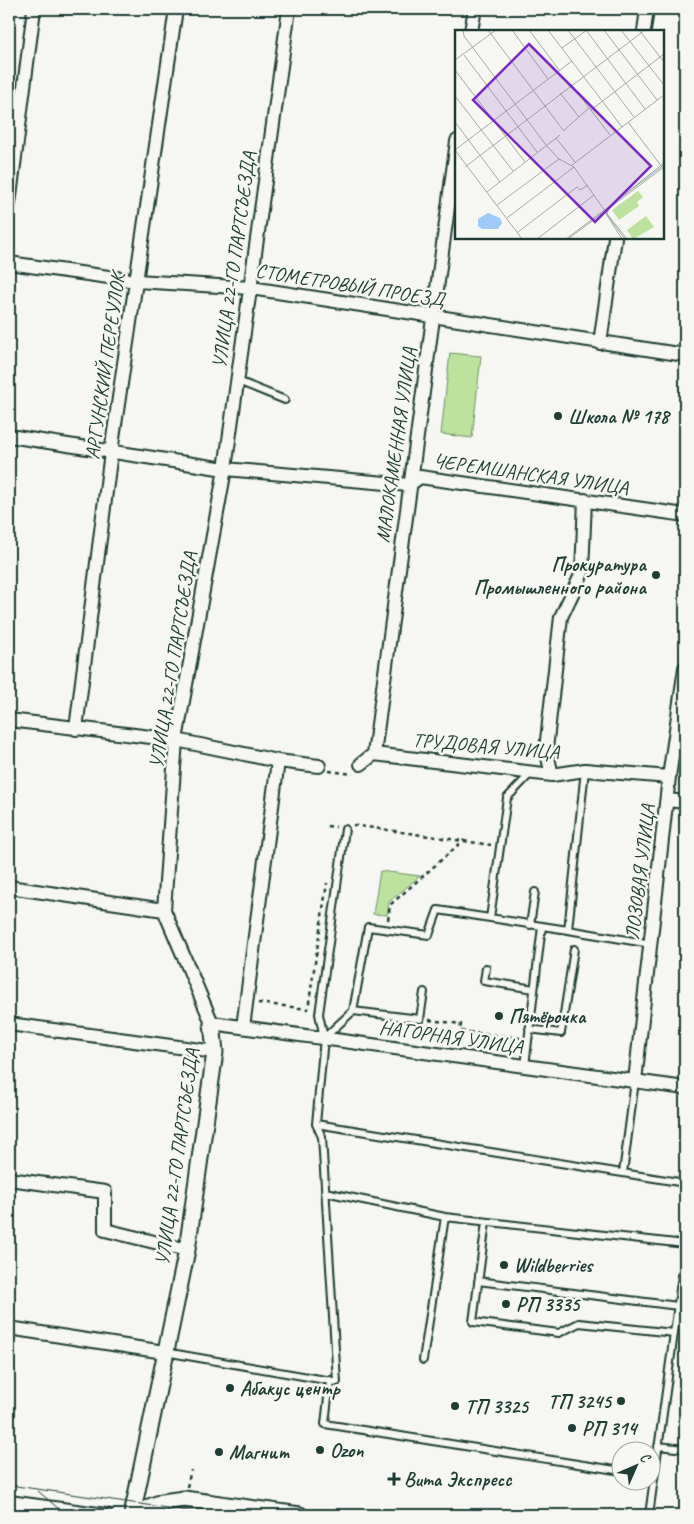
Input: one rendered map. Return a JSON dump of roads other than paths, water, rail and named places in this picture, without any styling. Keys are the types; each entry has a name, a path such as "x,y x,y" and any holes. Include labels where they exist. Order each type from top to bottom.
{"street":[{"path":"9,204 34,9"},
{"name":"АРГУНСКИЙ ПЕРЕУЛОК","path":"76,729 111,452 176,9"},
{"name":"УЛИЦА 22-ГО ПАРТСЪЕЗДА","path":"132,1515 164,1352 187,1250 215,1052 212,1023 164,910 176,740 225,469 289,9"},
{"path":"472,30 474,9"},
{"path":"644,30 647,9"},
{"name":"МАЛОКАМЕННАЯ УЛИЦА","path":"374,754 455,148"},
{"path":"600,343 615,239"},
{"name":"СТОМЕТРОВЫЙ ПРОЕЗД","path":"9,263 137,281 251,288 685,355"},
{"name":"ЧЕРЕМШАНСКАЯ УЛИЦА","path":"9,436 225,469 409,485 420,477 685,515"},
{"path":"552,775 546,749 561,617 582,573 585,500"},
{"name":"ЛОЗОВАЯ УЛИЦА","path":"635,1081 670,777 685,668"},
{"path":"9,720 176,740 278,761 319,766"},
{"path":"361,764 374,754"},
{"name":"ТРУДОВАЯ УЛИЦА","path":"374,754 552,775 585,770 670,777"},
{"path":"243,1027 278,761"},
{"path":"668,800 685,802"},
{"path":"9,887 164,910"},
{"name":"НАГОРНАЯ УЛИЦА","path":"212,1023 685,1088"},
{"path":"9,1024 215,1052"},
{"path":"9,1179 105,1192 105,1230 187,1250"},
{"path":"9,1328 164,1352"},
{"path":"136,1515 162,1502 184,1499 300,1515"},
{"path":"9,1502 106,1515"}],"lane":[{"path":"238,381 285,400"},
{"path":"568,930 585,770"},
{"path":"490,918 507,798 531,773"},
{"path":"164,1352 337,1382 322,1137 316,1124 324,1038 320,1014 345,826"},
{"path":"530,924 534,892"},
{"path":"324,1038 352,1011 368,927 430,935 438,910 651,944"},
{"path":"525,1066 542,926"},
{"path":"530,1029 561,1033 574,949"},
{"path":"486,968 484,980 534,988"},
{"path":"352,1011 420,1019 424,992"},
{"path":"623,1173 635,1081"},
{"path":"316,1124 685,1183"},
{"path":"325,1192 445,1217 685,1244"},
{"path":"423,1360 445,1217"},
{"path":"486,1222 473,1322 559,1333 579,1323 674,1333"},
{"path":"659,1442 685,1253"},
{"path":"478,1281 678,1306"},
{"path":"330,1380 325,1424 612,1469"},
{"path":"662,1446 685,1448"},
{"path":"649,1515 651,1492"}],"tram line":[{"path":"9,1485 216,1515"},
{"path":"38,1491 66,1515"}],"place":[{"name":"Школа № 178","path":"558,416"},
{"name":"Прокуратура Промышленного района","path":"656,575"},
{"name":"Пятёрочка","path":"499,1016"},
{"name":"Wildberries","path":"504,1265"},
{"name":"РП 3335","path":"506,1304"},
{"name":"Абакус центр","path":"230,1388"},
{"name":"ТП 3245","path":"621,1401"},
{"name":"ТП 3325","path":"455,1406"},
{"name":"РП 314","path":"572,1428"},
{"name":"Ozon","path":"320,1450"},
{"name":"Магнит","path":"219,1452"},
{"name":"Вита Экспресс","path":"394,1479"}]}
